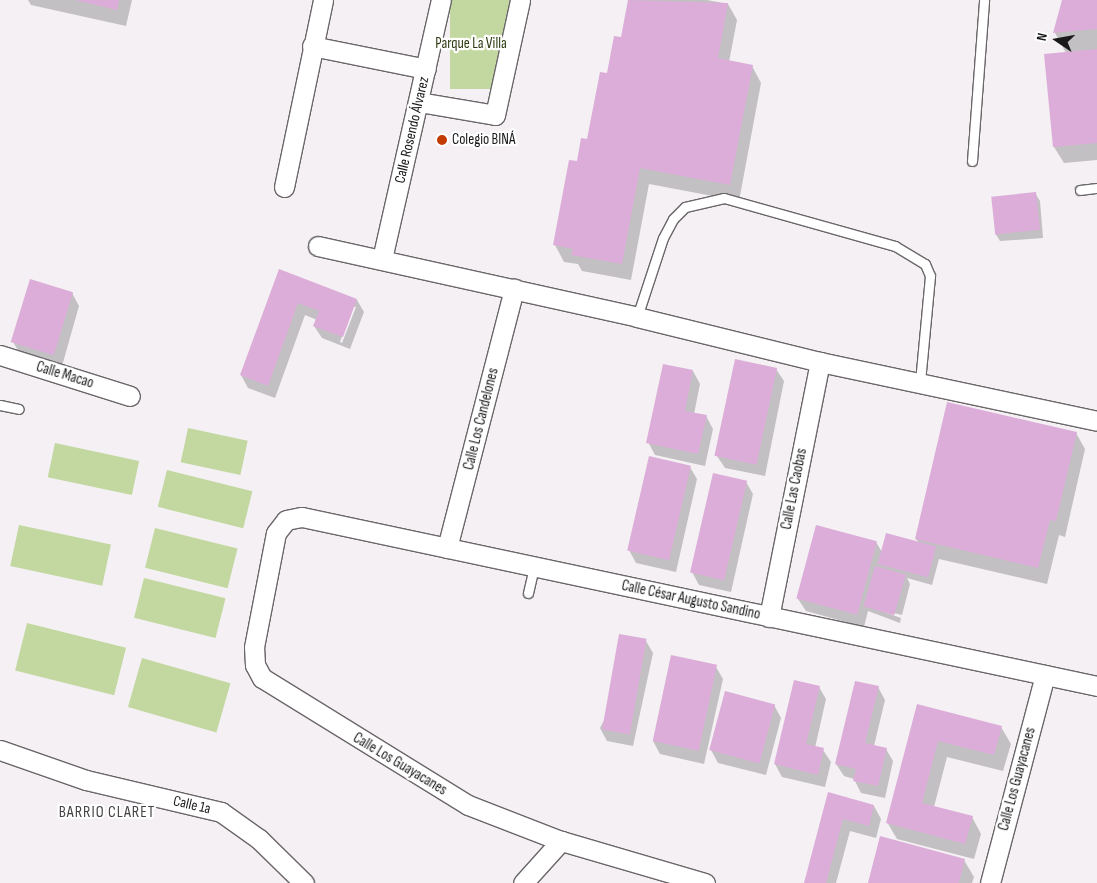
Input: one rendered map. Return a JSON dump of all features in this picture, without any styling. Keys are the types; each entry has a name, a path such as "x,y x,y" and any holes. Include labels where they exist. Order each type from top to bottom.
{"street":[{"path":"284,187 323,0"},
{"name":"Calle Rosendo Álvarez","path":"382,259 441,0"},
{"path":"419,102 495,116 520,0"},
{"path":"312,46 426,69"},
{"path":"318,246 637,317 820,362 1097,421"},
{"name":"Calle Los Candelones","path":"447,548 514,289"},
{"name":"Calle Macao","path":"0,355 130,396"},
{"name":"Calle Las Caobas","path":"769,616 820,362"},
{"name":"Calle César Augusto Sandino","path":"286,520 302,517 1097,686"},
{"name":"Calle Los Guayacanes","path":"286,520 276,533 254,647 254,665 262,678 468,805 561,841 705,883"},
{"name":"Calle Los Guayacanes","path":"990,883 1045,675"},
{"name":"Calle 1a","path":"0,750 95,783 221,812 247,829 304,883"},
{"path":"523,883 561,841"}],"lane":[{"path":"972,161 984,0"},
{"path":"1080,190 1097,188"},
{"path":"637,317 663,238 673,219 685,207 724,198 895,246 925,264 930,276 920,382"},
{"path":"0,405 19,409"},
{"path":"528,593 534,566"}],"green space":[{"name":"Parque La Villa","path":"450,0 511,0 511,89 450,89"},
{"path":"188,428 248,441 240,475 181,462"},
{"path":"55,443 139,461 132,495 48,477"},
{"path":"167,470 252,491 243,528 158,507"},
{"path":"19,525 111,545 102,586 10,566"},
{"path":"155,528 237,549 228,588 145,568"},
{"path":"144,578 226,598 216,638 134,618"},
{"path":"27,623 126,648 114,695 15,671"},
{"path":"142,658 230,683 216,732 128,707"}],"building":[{"path":"75,0 119,0 117,10"},
{"path":"628,0 728,3 718,58 753,65 730,185 640,168 622,264 571,255 573,249 553,245 569,160 577,161 581,138 587,139 600,72 607,73 614,36 621,37"},
{"path":"1062,0 1097,0 1097,29 1053,33"},
{"path":"1097,49 1097,143 1053,147 1044,54"},
{"path":"1036,192 1040,230 995,234 991,197"},
{"path":"279,269 357,299 343,337 313,326 319,311 298,303 268,386 240,375"},
{"path":"30,279 73,292 54,355 11,342"},
{"path":"735,359 777,368 756,465 714,456"},
{"path":"663,364 693,370 685,411 707,415 698,454 646,443"},
{"path":"947,402 1077,432 1056,521 1050,520 1038,568 915,539"},
{"path":"649,456 691,466 669,560 627,551"},
{"path":"713,473 747,481 724,580 690,572"},
{"path":"816,525 877,541 857,615 796,598"},
{"path":"886,533 936,546 928,577 878,564"},
{"path":"875,566 906,575 894,615 863,606"},
{"path":"619,634 647,639 630,734 602,730"},
{"path":"671,655 717,665 699,751 653,741"},
{"path":"794,680 820,686 806,744 824,748 818,775 774,764"},
{"path":"855,681 879,686 865,743 887,748 878,786 853,781 856,769 835,764"},
{"path":"725,691 775,704 759,763 709,750"},
{"path":"917,704 1002,726 994,755 938,741 922,803 973,816 965,844 886,823"},
{"path":"828,792 874,805 869,826 843,819 826,883 804,883"},
{"path":"880,836 965,859 959,883 868,883"}],"place":[{"name":"Colegio BINÁ","path":"442,140"}],"district":[{"name":"BARRIO CLARET","path":"107,813"}]}
